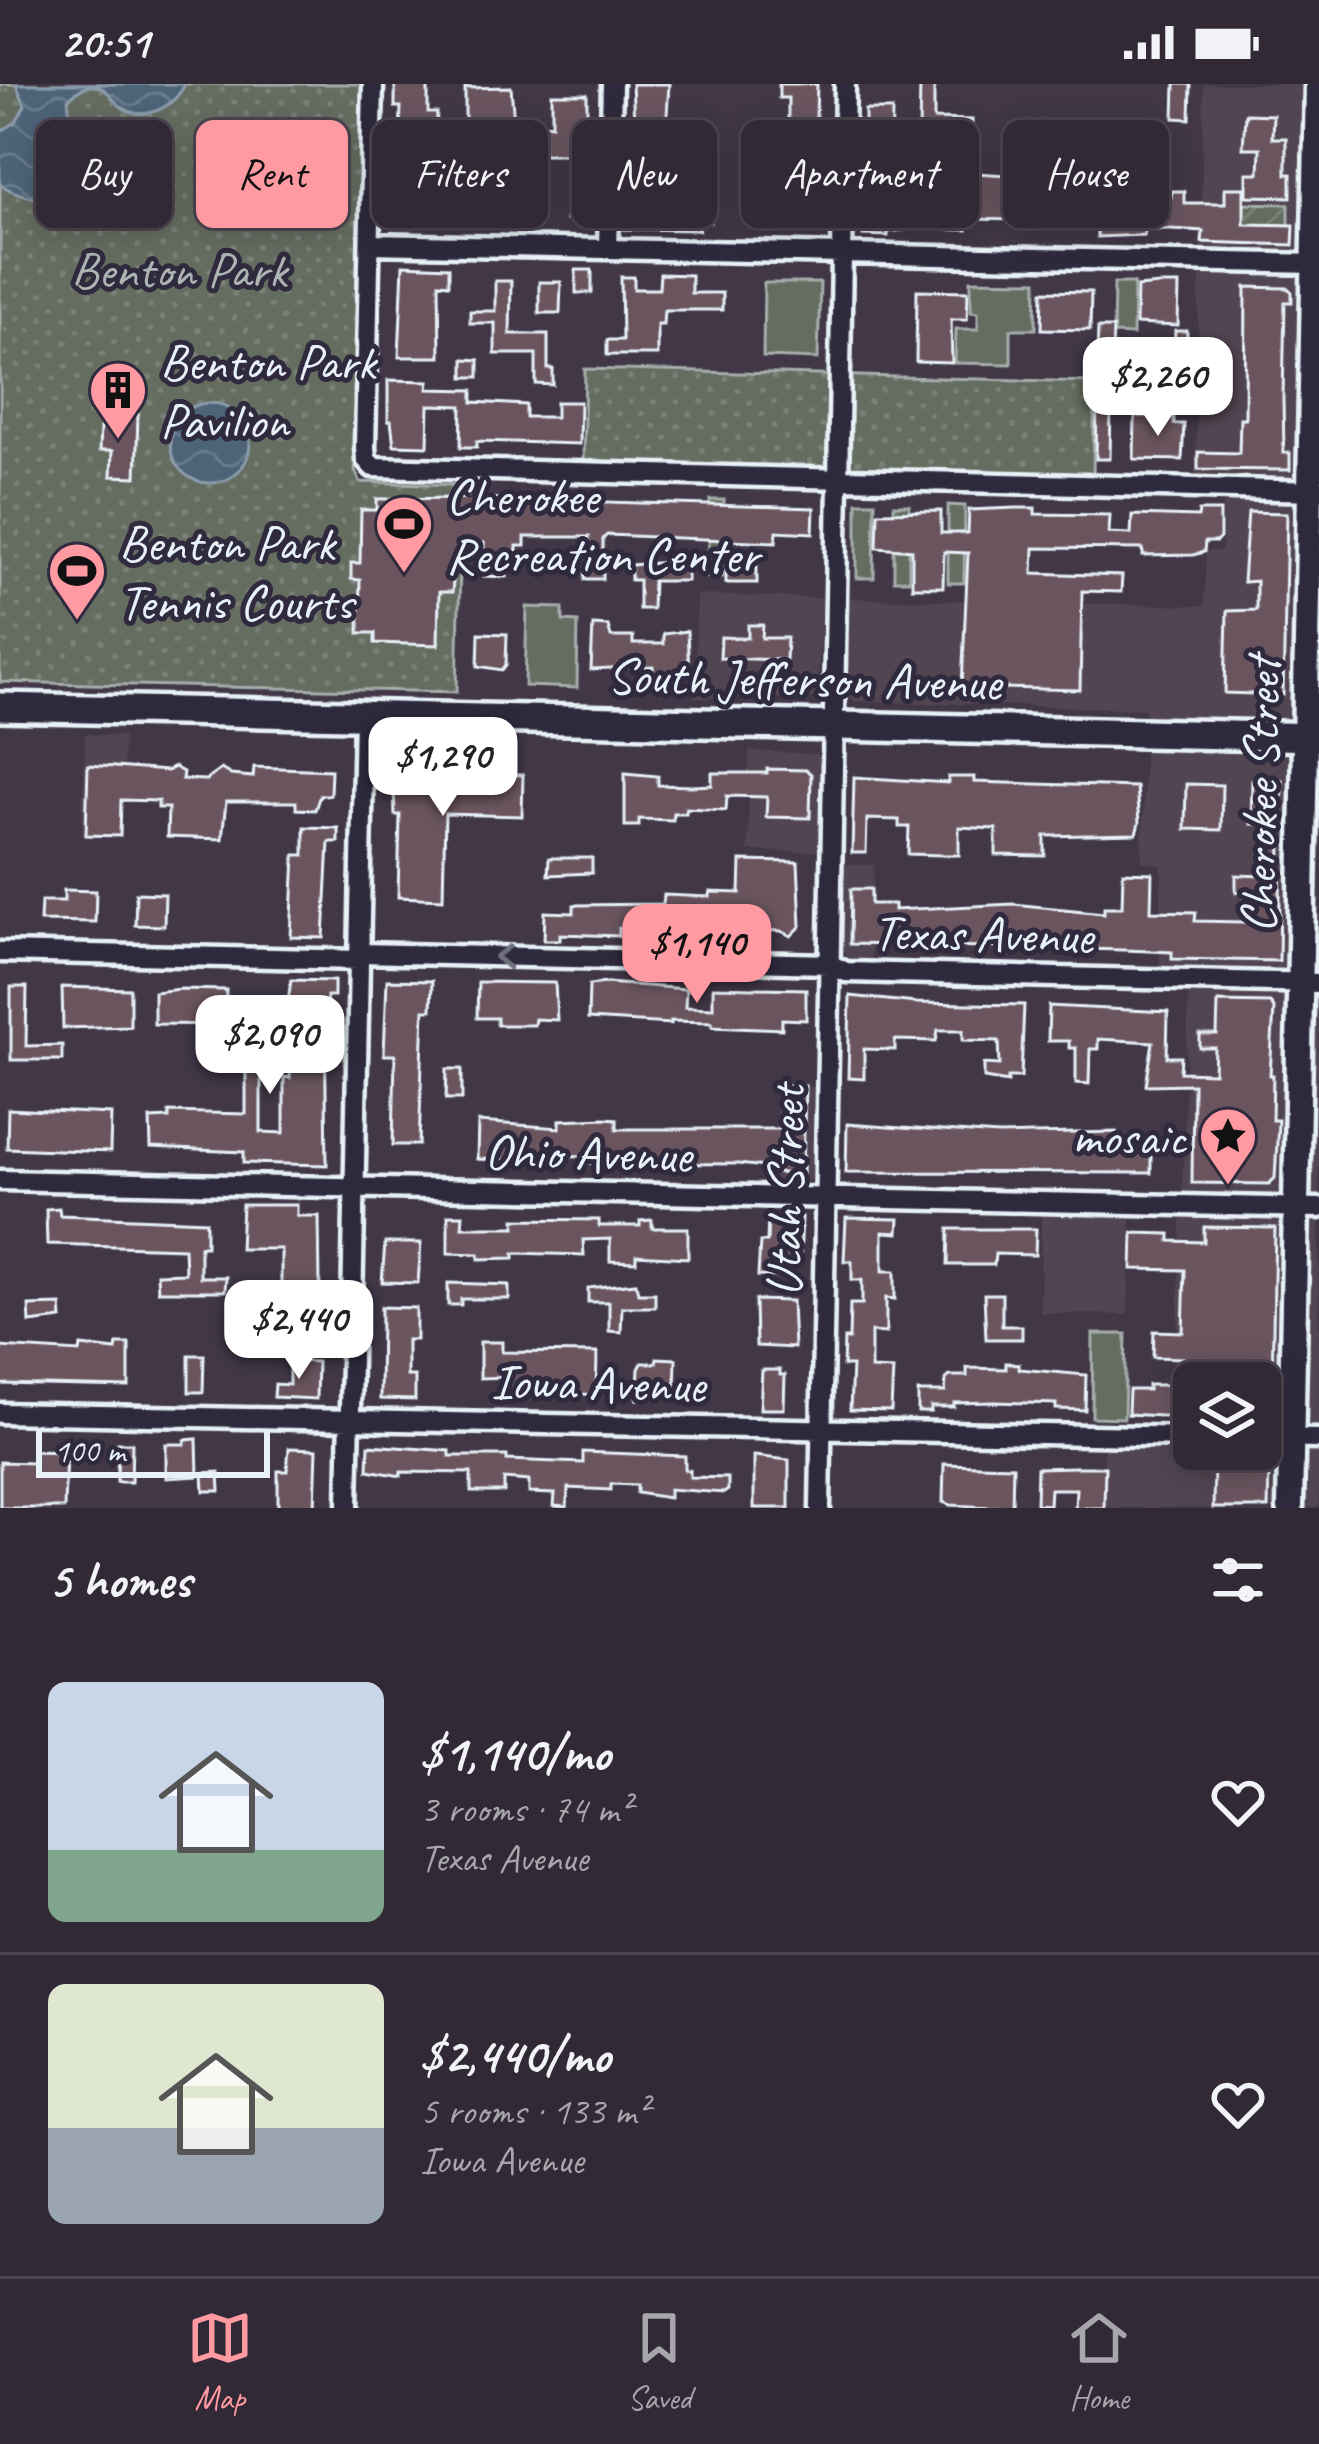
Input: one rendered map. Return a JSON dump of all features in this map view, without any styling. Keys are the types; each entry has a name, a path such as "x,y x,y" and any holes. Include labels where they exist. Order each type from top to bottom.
{"main road":[{"name":"South Jefferson Avenue","path":"0,707 1312,737"}],"street":[{"path":"373,84 365,447 369,465 383,469 1315,491"},
{"path":"608,249 613,84"},
{"name":"Utah Street","path":"820,1508 845,84"},
{"name":"Cherokee Street","path":"1290,1508 1307,1208 1318,84"},
{"path":"370,244 1317,264"},
{"path":"348,1508 364,716"},
{"name":"Texas Avenue","path":"0,952 830,964 846,972 1310,983"},
{"name":"Ohio Avenue","path":"0,1180 1307,1208"},
{"name":"Iowa Avenue","path":"0,1413 1173,1437"},
{"path":"1281,1439 1319,1439"}],"shaded area":[{"path":"1204,84 1319,84 1319,1508 1102,1508 1104,1435 1173,1435 1173,1470 1281,1470 1281,1362 1176,1362 1189,980 1159,979 1162,866 1142,861 1145,709 853,701 846,692 849,598 1204,606 1206,551 1222,551 1224,478 1195,476"},
{"path":"697,595 822,598 817,698 694,698"},
{"path":"85,734 124,736 121,837 82,836"},
{"path":"749,751 817,754 818,852 748,851"},
{"path":"845,864 874,865 871,959 850,959 842,949"},
{"path":"776,1086 814,1087 813,1177 808,1181 774,1182"},
{"path":"1041,1215 1131,1216 1128,1315 1040,1313"}],"green space":[{"name":"Benton Park","path":"0,84 362,84 355,470 360,482 462,485 457,692 0,682"},
{"path":"1244,203 1289,204 1289,225 1241,224"},
{"path":"971,280 1037,281 1036,329 1011,329 1011,364 955,363 956,329 978,329 978,312 971,311"},
{"path":"764,283 820,283 818,359 763,357"},
{"path":"1114,283 1134,283 1133,335 1113,334"},
{"path":"585,369 1095,382 1093,474 583,461"},
{"path":"710,500 724,500 723,577 708,577"},
{"path":"857,502 875,502 874,578 857,578"},
{"path":"894,505 909,505 909,580 894,580"},
{"path":"948,505 965,506 964,583 948,583"},
{"path":"527,607 563,608 563,621 578,622 577,688 525,686"},
{"path":"1093,1334 1126,1334 1124,1418 1092,1417"}],"water":[{"path":"16,84 185,84 173,100 147,113 127,110 105,90 90,86 68,99 70,120 36,120 36,199 0,184 0,132 16,122 25,105"},
{"path":"210,403 238,415 250,443 238,471 210,483 182,471 170,443 182,415"}],"building":[{"path":"395,84 428,84 428,113 437,113 437,120 401,120 401,107 395,107"},
{"path":"632,84 669,84 667,120 634,120"},
{"path":"779,84 817,84 816,120 788,120 788,98 779,98"},
{"path":"920,84 934,85 934,119 972,120 919,120"},
{"path":"1175,84 1191,84 1190,119 1174,118"},
{"path":"511,87 514,120 465,120 465,88"},
{"path":"552,94 587,94 587,120 572,120 572,154 548,154 548,124 552,124"},
{"path":"865,110 892,110 892,120 865,120"},
{"path":"1245,114 1273,115 1272,138 1286,138 1291,197 1247,196 1247,173 1259,173 1260,148 1243,148"},
{"path":"979,173 1003,175 1003,220 979,219"},
{"path":"567,183 572,183 572,220 566,220"},
{"path":"1225,188 1244,188 1244,224 1294,225 1293,245 1202,242 1203,231 1171,229 1097,237 1097,228 1169,228 1172,191 1184,191 1184,203 1225,203"},
{"path":"622,228 699,228 699,230"},
{"path":"793,228 820,228 820,232"},
{"path":"863,228 967,228 911,229 888,232 888,236 863,235"},
{"path":"403,265 449,267 449,284 439,283 440,357 399,357"},
{"path":"576,270 592,270 592,293 576,293"},
{"path":"660,274 691,275 691,293 722,293 722,310 664,310 663,324 657,324 657,355 607,355 607,340 622,340 621,277 634,277 634,289 659,289"},
{"path":"495,281 511,281 510,334 548,334 553,385 536,384 536,354 495,354 495,323 470,323 470,311 495,311"},
{"path":"539,282 561,282 560,313 539,313"},
{"path":"1179,285 1178,326 1136,324 1137,287"},
{"path":"1246,287 1292,292 1292,302 1285,302 1283,398 1284,453 1290,453 1290,470 1198,469 1198,452 1239,453 1240,418 1245,418"},
{"path":"917,290 968,291 967,319 951,319 952,363 916,362"},
{"path":"1043,291 1091,292 1090,330 1042,329"},
{"path":"1098,328 1113,328 1112,354 1097,354"},
{"path":"1175,331 1187,331 1185,397 1173,397 1174,369 1137,367 1137,351 1174,351"},
{"path":"464,359 479,360 479,377 464,377"},
{"path":"388,380 429,381 428,389 473,390 473,402 526,405 526,417 556,417 556,402 580,402 579,444 477,441 477,447 461,447 462,406 429,405 428,446 394,445 388,421"},
{"path":"1097,407 1111,407 1110,459 1096,459"},
{"name":"Benton Park Pavilion","path":"112,413 138,414 136,477 111,476 112,451 99,451 100,428 112,428"},
{"path":"1135,416 1174,417 1174,424 1184,424 1182,460 1134,459"},
{"path":"377,499 814,508 813,533 777,531 776,542 607,535 603,539 603,579 585,579 589,537 525,537 525,546 507,552 507,577 484,576 484,543 457,543 452,592 439,592 438,645 375,643 375,633 359,633 360,580 351,579 351,563 360,563 361,510 377,510"},
{"path":"1035,508 1035,514 1110,515 1109,533 1131,534 1132,515 1198,517 1199,511 1220,511 1220,538 1205,542 1204,552 1193,555 1143,556 1143,549 1034,548 1033,573 1122,576 1121,592 1082,591 1080,690 962,687 968,553 944,552 943,587 912,587 912,550 877,547 878,512 941,511 941,533 968,533 969,510"},
{"path":"1248,512 1287,513 1283,695 1225,693 1227,611 1256,610 1256,581 1243,582"},
{"path":"687,563 687,581 653,581 652,609 639,609 639,580 631,580 631,565"},
{"path":"726,567 757,567 757,583 726,583"},
{"path":"593,625 608,626 611,637 633,637 633,644 663,644 663,634 687,631 689,673 653,672 653,667 591,670"},
{"path":"748,625 763,625 762,638 787,638 786,660 720,658 721,637 748,638"},
{"path":"479,633 507,634 502,670 478,666"},
{"path":"88,765 167,771 174,767 183,772 182,779 206,780 221,769 253,777 254,767 331,770 330,795 320,795 315,810 296,809 296,802 226,802 222,839 167,837 168,808 158,808 158,801 121,800 120,836 86,835"},
{"path":"402,765 452,766 451,774 523,775 522,816 445,814 443,899 398,897 400,815 395,815 394,788 400,789"},
{"path":"767,769 811,774 810,818 766,817 767,797 727,796 726,810 686,808 686,813 673,813 673,820 639,819 639,826 625,826 625,773 658,776 658,785 693,786 712,785 712,773 767,773"},
{"path":"854,777 948,783 948,777 974,777 974,782 1136,787 1139,823 1136,834 1045,836 1045,856 996,855 996,829 959,827 959,855 942,855 908,854 909,827 899,827 899,820 867,819 866,853 852,853"},
{"path":"1252,780 1282,780 1279,961 1172,959 1172,952 1124,950 850,944 851,889 871,889 871,904 894,904 894,910 1013,904 1104,913 1104,907 1122,907 1123,872 1152,873 1151,911 1196,912 1195,921 1244,922 1245,892 1236,892 1236,875 1265,876 1265,824 1251,824"},
{"path":"1186,784 1222,785 1221,830 1185,829"},
{"path":"304,827 338,828 338,842 329,842 324,938 291,937 295,855 304,855"},
{"path":"549,858 592,858 592,873 548,875"},
{"path":"741,861 798,862 801,926 791,936 781,931 734,929 734,938 709,938 619,928 619,936 560,934 560,940 544,940 545,912 574,913 574,905 663,904 664,895 740,893"},
{"path":"64,890 96,891 95,922 40,921 41,901 64,901"},
{"path":"136,893 165,894 164,926 135,925"},
{"path":"291,980 334,981 325,1020 327,1165 244,1163 244,1152 151,1148 150,1119 169,1118 169,1112 246,1114 246,1053 261,1052 261,1132 284,1133 284,1077 290,1078 291,1040 284,1040 284,1028"},
{"path":"387,980 432,981 431,1010 424,1010 419,1145 393,1145 395,1055 384,1055"},
{"path":"478,982 555,983 557,1020 497,1025 497,1018 477,1018"},
{"path":"589,985 686,989 685,1007 713,1008 713,987 806,989 806,1020 782,1019 782,1029 588,1019"},
{"path":"11,987 27,987 26,1046 62,1045 62,1060 11,1060"},
{"path":"62,987 130,989 130,1026 63,1028"},
{"path":"226,990 225,1025 154,1024 154,992"},
{"path":"850,996 1024,1005 1021,1077 1008,1077 1008,1082 984,1078 984,1064 1000,1065 999,1041 963,1040 963,1030 938,1030 936,1041 895,1040 895,1050 864,1049 864,1079 848,1078"},
{"path":"1218,1002 1270,1003 1274,1008 1270,1075 1272,1120 1278,1120 1275,1178 1269,1184 1192,1183 1193,1084 1146,1085 1153,1042 1098,1039 1098,1049 1090,1049 1089,1084 1076,1083 1076,1048 1069,1048 1069,1041 1048,1041 1049,1006 1168,1012 1167,1057 1181,1057 1180,1072 1214,1073 1215,1048 1200,1048 1200,1035 1217,1035"},
{"path":"447,1069 462,1069 462,1099 446,1099"},
{"path":"784,1085 805,1086 803,1174 738,1164 584,1163 584,1156 549,1155 549,1162 477,1159 478,1122 560,1128 560,1120 605,1118 617,1119 617,1129 783,1129"},
{"path":"8,1109 111,1114 110,1152 7,1148"},
{"path":"847,1124 998,1135 1116,1132 1115,1137 1151,1139 1151,1173 846,1172"},
{"path":"242,1205 297,1205 297,1216 319,1216 320,1286 281,1285 281,1249 240,1249"},
{"path":"59,1208 60,1215 206,1221 200,1277 226,1277 225,1291 158,1291 157,1274 185,1273 184,1248 47,1244 46,1209"},
{"path":"448,1215 463,1215 462,1227 515,1227 515,1219 599,1220 599,1226 640,1226 640,1221 652,1220 652,1228 688,1228 688,1258 636,1255 636,1262 610,1261 610,1239 583,1240 584,1255 514,1253 514,1258 479,1259 479,1254 448,1253"},
{"path":"768,1216 802,1217 800,1260 791,1259 791,1277 758,1276 760,1242 767,1242"},
{"path":"846,1218 899,1219 898,1233 883,1232 883,1271 895,1271 895,1299 886,1298 886,1333 871,1332 871,1369 893,1370 891,1411 850,1410 852,1366 843,1366 844,1339 849,1339 850,1304 862,1304 862,1280 852,1280 852,1261 844,1261"},
{"path":"1204,1227 1275,1228 1272,1362 1183,1362 1183,1358 1153,1357 1154,1331 1183,1332 1185,1270 1132,1269 1133,1233 1170,1234 1170,1241 1204,1242"},
{"path":"949,1229 1036,1229 1035,1255 995,1254 994,1265 948,1265"},
{"path":"385,1243 421,1243 418,1283 382,1282"},
{"path":"448,1283 509,1285 509,1299 461,1299 461,1305 448,1305"},
{"path":"636,1283 638,1293 655,1293 655,1307 622,1307 621,1332 609,1331 609,1302 588,1302 588,1288"},
{"path":"984,1294 1002,1294 1002,1326 1022,1326 1022,1339 986,1339"},
{"path":"755,1300 792,1301 794,1348 756,1346"},
{"path":"61,1305 62,1319 30,1323 29,1306"},
{"path":"381,1307 416,1308 416,1340 407,1340 407,1376 415,1376 415,1400 380,1399"},
{"path":"279,1322 321,1322 321,1337 279,1337"},
{"path":"480,1342 502,1342 502,1352 597,1353 596,1395 510,1389 509,1377 480,1378"},
{"path":"117,1344 129,1344 129,1387 0,1384 0,1347 80,1352 81,1346 116,1350"},
{"path":"189,1355 204,1355 203,1392 189,1392"},
{"path":"657,1358 676,1359 675,1396 637,1399 639,1369 642,1363 656,1363"},
{"path":"289,1361 317,1362 316,1399 274,1397 275,1384 289,1385"},
{"path":"1006,1363 1019,1364 1019,1369 1086,1375 1085,1410 995,1402 954,1403 954,1407 918,1412 918,1392 945,1392 950,1376 967,1376 967,1368 1006,1369"},
{"path":"762,1370 780,1370 785,1375 784,1409 760,1409"},
{"path":"1148,1385 1173,1385 1173,1417 1128,1414 1129,1390 1148,1390"},
{"path":"197,1439 198,1476 166,1478 166,1444"},
{"path":"118,1443 132,1443 131,1482 117,1482"},
{"path":"369,1445 450,1451 450,1456 583,1463 583,1452 685,1456 690,1477 728,1478 728,1490 669,1489 669,1498 637,1493 637,1485 611,1484 611,1490 568,1488 567,1507 554,1506 555,1494 529,1493 529,1481 504,1479 504,1492 471,1492 471,1473 401,1472 401,1476 368,1470"},
{"path":"289,1448 317,1449 315,1508 278,1508 278,1471 287,1471"},
{"path":"35,1451 66,1452 64,1508 0,1508 0,1462 34,1463"},
{"path":"754,1456 789,1460 789,1508 754,1508"},
{"path":"944,1464 1013,1466 1012,1508 943,1502"},
{"path":"1105,1467 1104,1508 1075,1508 1076,1489 1050,1489 1049,1505 1036,1504 1037,1468"},
{"path":"1214,1470 1269,1470 1268,1508 1213,1508"},
{"path":"219,1472 220,1491 204,1491 203,1473"}],"place":[{"name":"Benton Park Pavilion","path":"118,441"},
{"name":"Cherokee Recreation Center","path":"404,575"},
{"name":"Benton Park Tennis Courts","path":"77,622"},
{"name":"mosaic","path":"1228,1187"}]}
